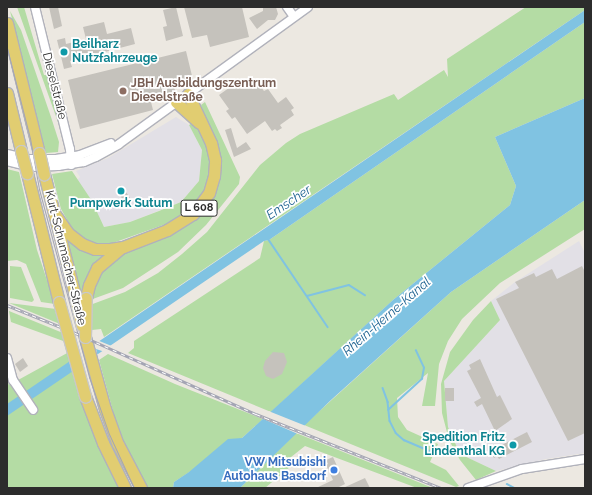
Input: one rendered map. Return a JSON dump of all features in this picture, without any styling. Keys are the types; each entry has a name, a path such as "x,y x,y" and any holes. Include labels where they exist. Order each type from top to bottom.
{"main road":[{"name":"Kurt-Schumacher-Straße","path":"7,23 54,213 81,299 85,337 99,387 118,444 140,488"},
{"name":"Kurt-Schumacher-Straße","path":"7,94 10,112 27,173 59,302 85,396 103,443 125,488"},
{"name":"L 608","path":"81,299 97,268 123,247 177,225 193,214 204,201 212,185 215,160 204,127 188,94"},
{"name":"L 608","path":"176,102 204,127"},
{"name":"L 608","path":"54,213 68,234 82,244 95,248 123,247"}],"street":[{"name":"Dieselstraße","path":"35,7 71,161"},
{"path":"287,7 294,17"},
{"path":"7,161 31,167 96,157 188,94 308,7"},
{"path":"7,154 43,160 71,161"},
{"path":"7,358 10,373 17,386 34,410"},
{"path":"468,488 522,469 585,459"}],"shaded area":[{"path":"176,117 189,125 202,150 199,181 181,202 130,222 104,227 92,201 77,180 80,177 76,171 108,158"},
{"path":"579,241 585,253 585,453 546,459 496,471 460,454 448,427 444,381 500,320 491,301 515,282"}],"green space":[{"path":"17,7 24,7 44,75 47,75 59,125"},
{"path":"526,7 585,7 585,10 104,337 101,329 92,330 90,305 125,292 158,273 182,254 207,232 260,165 286,143 300,134 394,94 398,100 444,70 448,77 447,59"},
{"path":"10,11 21,30 51,117 59,142 58,152 46,153"},
{"path":"585,22 585,98 495,137 516,186 510,205 393,300 271,412 128,353 134,348 134,341 260,258 264,241 269,240"},
{"path":"205,102 240,177 239,184 206,225 178,252 123,288 90,300 93,285 102,269 121,253 190,223 212,198 219,176 220,156 201,105"},
{"path":"194,122 201,130 210,158 210,174 205,190 190,211 180,219 110,244 94,244 74,232 61,209 52,174 72,171 92,201 104,227 130,222 181,202 199,181 202,150 189,125"},
{"path":"7,169 19,172 37,250 55,304 41,302 26,264 17,260 7,261"},
{"path":"585,200 585,229 500,283 462,319 448,341 439,364 435,406 422,406 428,373 397,398 398,417 407,430 438,444 430,462 446,470 459,486 456,487 304,425 451,292"},
{"path":"64,233 107,253 88,274 81,298"},
{"path":"10,266 21,267 34,300 32,302 10,298"},
{"path":"491,301 500,320 444,381 448,427 460,454 496,471 476,480 460,460 449,440 442,413 441,384 450,352 473,320"},
{"path":"9,303 56,309 60,324"},
{"path":"9,311 63,333 66,342 11,322"},
{"path":"69,352 121,488 7,488 7,378 9,385"},
{"path":"108,354 175,384 263,419 242,438 174,482 173,488 147,488 133,465 114,415 99,360"},
{"path":"296,433 433,488 417,488 305,446 286,461 290,467 265,488 240,488"}],"water":[{"path":"585,10 585,22 269,240 264,241 7,416 7,404"},
{"name":"Rhein-Herne-Kanal","path":"585,98 585,200 451,292 331,400 240,488 173,488 174,482 189,472 228,439 242,438 393,300 510,205 516,186 495,137"}],"pier":[{"path":"97,340 114,347 105,352 96,349 98,357 74,373 70,358"},
{"path":"269,411 306,426 298,434 261,418"}],"building":[{"path":"49,7 58,7 62,26 54,29"},
{"path":"176,7 183,36 166,41 163,27 167,26 163,10"},
{"path":"184,7 242,7 249,37 210,47 207,35 192,38"},
{"path":"263,7 276,7 278,14 275,20 268,20 257,29 249,18 263,11"},
{"path":"104,22 107,34 131,28 135,44 70,61 72,67 64,69 57,40 65,38 66,44 86,39 83,27"},
{"name":"JBH Ausbildungszentrum Dieselstraße","path":"186,51 193,80 174,86 176,95 151,102 153,110 80,129 68,80"},
{"path":"240,80 243,83 247,81 249,84 252,81 255,85 258,83 264,91 268,89 278,103 286,97 294,108 291,110 294,115 280,125 282,128 277,131 275,129 272,131 265,121 247,134 235,117 232,119 226,111 229,109 219,95"},
{"path":"231,128 237,148 246,142 251,149 234,157 225,130"},
{"name":"Pumpwerk Sutum","path":"121,185 130,198 124,202 116,188"},
{"path":"582,266 585,272 585,433 568,441 496,299 519,288 515,282 534,273 536,277 552,269 557,279"},
{"path":"273,352 284,353 287,362 282,374 273,379 266,376 263,368 265,361"},
{"path":"23,358 28,366 20,372 15,364"},
{"path":"480,359 497,397 500,395 512,419 495,431 482,404 477,407 474,402 481,398 467,371 471,369 469,365"},
{"path":"445,388 454,388 454,401 445,401"},
{"name":"Spedition Fritz Lindenthal KG","path":"527,432 532,442 499,459 497,456 494,458 490,451"},
{"name":"VW Mitsubishi Autohaus Basdorf","path":"333,457 345,484 337,488 316,488 333,480 326,465 328,464 326,460"},
{"name":"VW Mitsubishi Autohaus Basdorf","path":"365,478 370,488 343,488"}],"waterway":[{"path":"269,240 328,327"},
{"path":"307,296 349,285 365,295"},
{"path":"388,410 422,379 424,368 416,351"},
{"path":"383,388 388,402 390,421 396,433 404,440 435,453"},
{"path":"507,484 515,488"}],"tram line":[{"path":"7,48 30,138 39,189 89,377 109,434 134,488"}],"railway":[{"path":"7,305 80,335 256,414 441,488"}],"place":[{"name":"Beilharz Nutzfahrzeuge","path":"64,52"},
{"name":"JBH Ausbildungszentrum Dieselstraße","path":"123,91"},
{"name":"Pumpwerk Sutum","path":"121,191"},
{"name":"Spedition Fritz Lindenthal KG","path":"513,445"},
{"name":"VW Mitsubishi Autohaus Basdorf","path":"334,470"}],"water label":[{"name":"Emscher","path":"289,203"}]}
